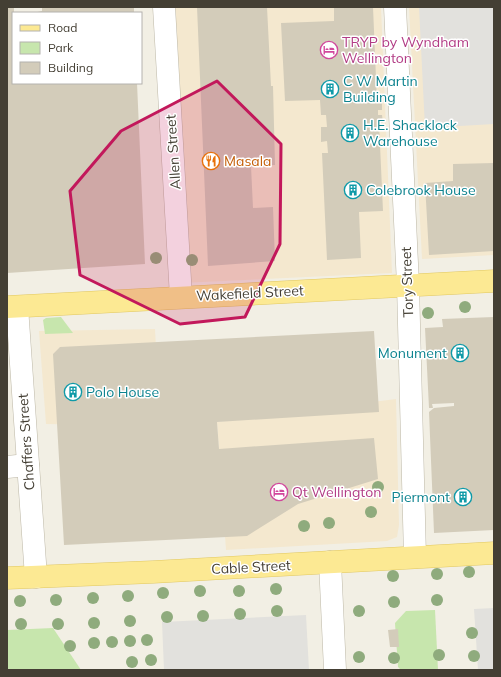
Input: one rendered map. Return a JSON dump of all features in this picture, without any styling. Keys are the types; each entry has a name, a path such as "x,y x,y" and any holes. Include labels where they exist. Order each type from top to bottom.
{"main road":[{"name":"Wakefield Street","path":"12,307 181,296 494,281"},
{"name":"Cable Street","path":"7,578 494,553"}],"street":[{"name":"Allen Street","path":"164,7 181,296"},
{"name":"Tory Street","path":"395,7 408,285 415,557"},
{"name":"Chaffers Street","path":"12,307 17,466 36,577"},
{"path":"330,562 335,670"}],"highlighted area":[{"path":"217,81 281,144 280,244 245,317 180,324 80,275 70,191 121,131"}],"shaded area":[{"path":"167,7 381,7 392,273 181,283"},
{"path":"409,7 494,7 494,255 422,259"},
{"path":"419,7 494,7 494,124 425,128"},
{"path":"155,329 160,426 46,424 39,331"},
{"path":"396,399 399,525 397,537 387,541 226,550 217,422"},
{"path":"494,608 494,670 478,670 474,609"},
{"path":"306,615 309,670 164,670 162,622"}],"green space":[{"path":"61,317 73,333 45,334 43,320 46,318"},
{"path":"435,610 438,670 401,670 398,667 395,623 406,611"},
{"path":"53,628 81,670 7,670 7,630"}],"building":[{"path":"7,7 14,7 14,12 12,12 12,84 137,84 145,264 7,273"},
{"path":"42,7 134,7 134,12 38,12 42,11"},
{"path":"197,7 267,7 271,86 273,86 275,165 251,166 253,208 273,207 275,261 208,266"},
{"path":"334,7 373,7 377,102 382,102 382,110 378,110 378,115 382,115 383,123 379,123 383,211 359,212 361,258 327,260 322,153 328,153 327,141 321,142 321,127 327,127 326,115 321,115 320,100 285,101 281,23 334,21"},
{"path":"494,163 494,251 429,255 425,183 453,181 453,164"},
{"path":"494,317 494,530 434,533 429,412 434,408 454,406 454,403 432,404 433,408 429,408 425,328 443,327 442,319"},
{"path":"374,331 379,412 217,422 219,449 374,438 378,479 298,504 247,536 64,545 53,354 60,347"},
{"path":"398,629 399,647 390,647 388,630"}],"place":[{"name":"TRYP by Wyndham Wellington","path":"329,50"},
{"name":"C W Martin Building","path":"330,89"},
{"name":"H.E. Shacklock Warehouse","path":"350,133"},
{"name":"Masala","path":"211,161"},
{"name":"Colebrook House","path":"353,190"},
{"name":"Monument","path":"460,353"},
{"name":"Polo House","path":"73,392"},
{"name":"Qt Wellington","path":"279,492"},
{"name":"Piermont","path":"463,497"}]}
